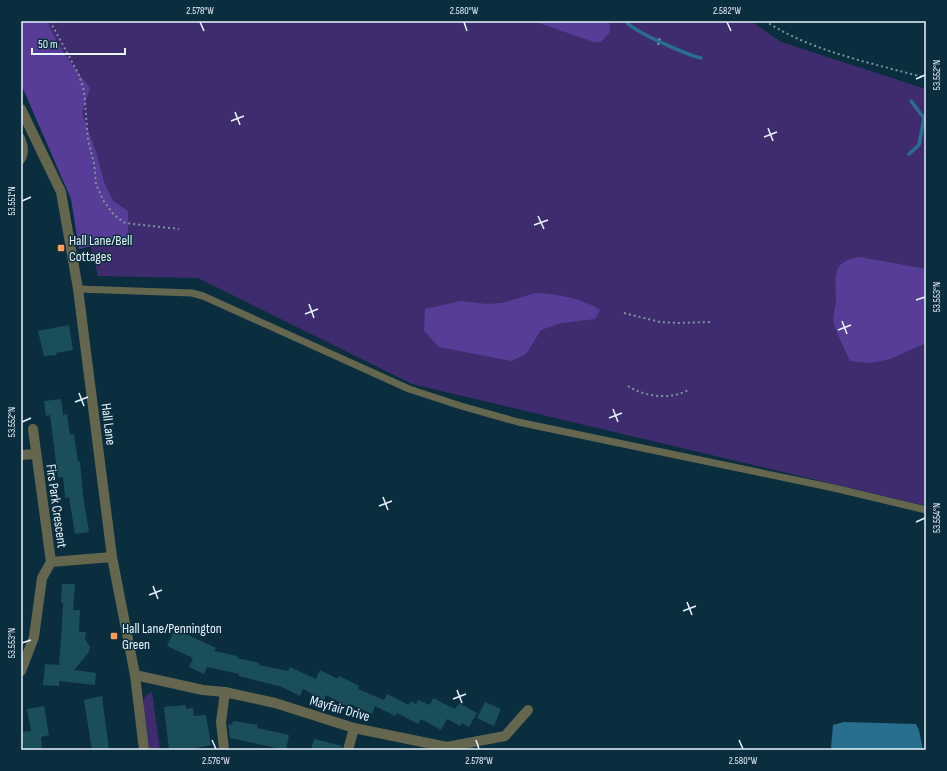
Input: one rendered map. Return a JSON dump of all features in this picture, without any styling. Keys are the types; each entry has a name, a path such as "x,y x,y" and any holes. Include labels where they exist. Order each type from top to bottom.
{"street":[{"name":"Hall Lane","path":"21,109 61,192 78,289 112,558 135,675 144,750"},
{"name":"Firs Park Crescent","path":"21,671 24,652 34,637 42,578 50,562 33,429"},
{"name":"Firs Park Crescent","path":"21,455 36,454"},
{"name":"Firs Park Crescent","path":"50,562 112,558"},
{"name":"Mayfair Drive","path":"135,675 203,690 226,692 282,705 354,728 447,749 505,736 528,710"},
{"path":"224,750 221,722 226,692"},
{"path":"348,750 354,728"}],"lane":[{"path":"21,137 24,145 25,156 21,161"},
{"path":"78,289 192,293 203,296 409,389 461,406 518,422 834,488 926,510"}],"path":[{"path":"50,21 80,75 84,91 88,140 94,163 96,184 103,200 114,215 126,223 179,229"},
{"path":"765,21 781,31 830,51 926,78"},
{"path":"658,45 660,37"},
{"path":"624,313 660,322 711,322"},
{"path":"628,386 649,394 670,396 688,390"}],"shaded area":[{"path":"21,21 751,21 781,42 926,89 926,506 412,384 198,278 98,276 81,207"},
{"path":"21,21 47,21 66,56 90,88 82,113 96,152 104,182 113,201 128,211 128,238 79,249 71,199 21,84"},
{"path":"533,21 609,21 610,32 601,42 594,42"},
{"path":"860,257 926,269 926,343 890,359 871,363 850,361 837,334 834,324 836,277 839,266 850,259"},
{"path":"536,293 569,297 585,302 600,310 595,319 561,323 541,330 526,354 511,361 439,347 424,331 425,309 461,301 486,304 502,303"},
{"path":"152,692 160,750 149,750 144,723 143,702 145,697"}],"water":[{"path":"844,722 916,724 919,730 923,750 832,750 833,725"}],"building":[{"path":"69,325 73,350 56,353 57,355 44,356 38,331"},
{"path":"61,399 63,415 67,414 70,435 74,434 78,462 80,461 83,496 89,532 75,534 69,497 65,498 63,477 58,478 50,415 46,416 44,401"},
{"path":"62,584 75,584 73,610 80,610 79,632 86,632 85,639 90,647 89,652 74,670 96,673 95,685 59,681 59,686 43,685 45,664 59,665 63,603 61,603"},
{"path":"175,629 216,648 214,651 237,656 237,658 259,663 259,665 288,671 290,667 316,679 320,670 338,679 339,676 359,686 358,689 384,700 387,694 409,705 411,701 416,704 418,700 430,705 433,698 455,709 459,703 477,713 469,727 462,723 460,726 447,719 441,730 421,719 418,724 397,713 395,716 375,706 372,714 350,704 348,707 326,695 324,700 303,689 300,696 282,687 239,676 239,674 207,667 204,674 189,667 193,658 167,646"},
{"path":"102,696 109,750 92,750 84,700"},
{"path":"485,702 501,709 494,726 477,718"},
{"path":"186,705 186,709 193,708 194,716 206,715 211,745 196,748 196,750 169,750 164,707"},
{"path":"44,706 49,735 41,737 42,750 24,750 22,732 31,731 27,709"},
{"path":"233,721 258,725 257,728 289,735 286,750 230,738 228,724 232,725"},
{"path":"314,739 342,746 342,750 311,750"}],"waterway":[{"path":"626,21 638,31 648,36 673,48 701,58"},
{"path":"909,154 919,145 924,118 911,101"}],"place":[{"name":"Hall Lane/Bell Cottages","path":"61,248"},
{"name":"Hall Lane/Pennington Green","path":"114,636"}]}
